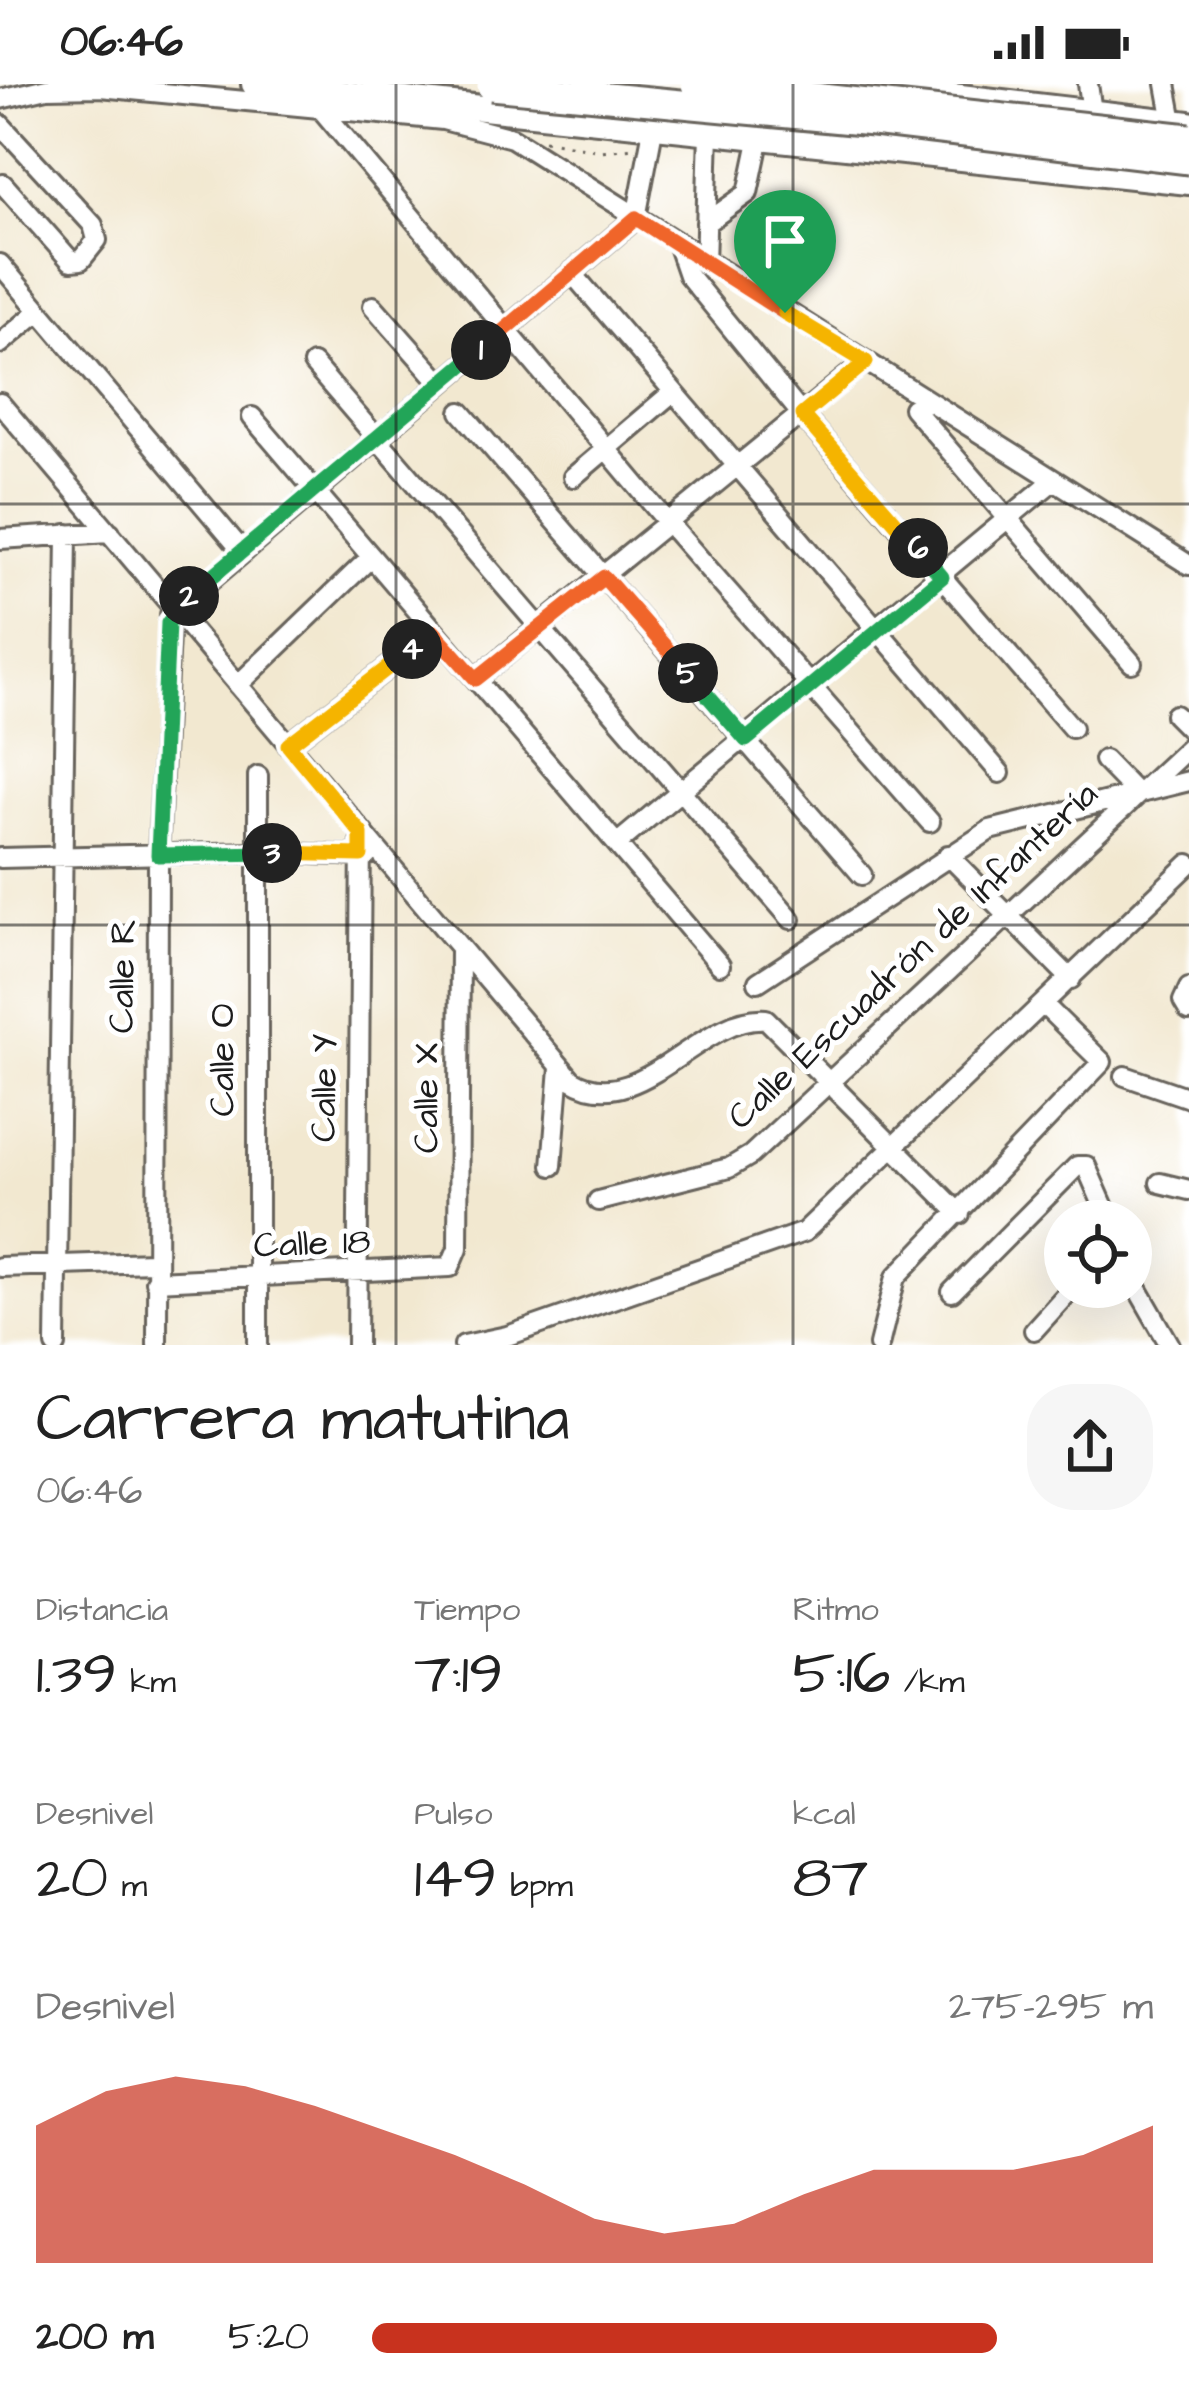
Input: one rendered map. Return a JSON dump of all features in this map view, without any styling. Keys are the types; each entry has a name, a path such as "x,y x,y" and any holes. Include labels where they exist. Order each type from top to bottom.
{"highway":[{"path":"695,84 1184,128"},
{"path":"480,85 873,122 1189,160"}],"main road":[{"path":"598,120 611,100 612,84"},
{"path":"654,124 661,84"},
{"path":"706,84 699,113 709,132"},
{"path":"851,84 971,89 1184,128"},
{"path":"268,85 422,110 654,124 1189,182"}],"street":[{"path":"1088,84 1092,112"},
{"path":"1166,84 1184,128"},
{"path":"0,99 74,86 322,109 422,110 512,138 705,264 1189,565"},
{"path":"322,109 670,525 930,823"},
{"path":"0,124 29,152 97,230 89,251 76,262 66,257 2,186 29,152"},
{"path":"173,609 636,218 654,124"},
{"path":"705,264 709,132"},
{"path":"706,223 748,193 760,136"},
{"path":"678,246 688,275 802,415 1072,728"},
{"path":"0,264 242,552"},
{"path":"573,274 1000,773"},
{"path":"373,306 441,383"},
{"path":"0,344 39,311"},
{"path":"476,679 866,362"},
{"path":"313,364 791,919"},
{"path":"574,478 674,392"},
{"path":"0,403 560,1069 584,1087 609,1089 754,1018 779,1028 960,1214"},
{"path":"913,408 1006,523 1132,663"},
{"path":"461,412 862,875"},
{"path":"252,417 720,965"},
{"path":"618,843 880,630 1054,480"},
{"path":"0,539 110,532"},
{"path":"56,1345 67,858 67,535"},
{"path":"238,685 369,559"},
{"name":"Calle R","path":"157,1345 158,855 168,623 173,609"},
{"path":"288,745 434,632"},
{"name":"Calle Escuadrón de Infantería","path":"598,1202 740,1163 1189,747"},
{"path":"1105,760 1132,796"},
{"name":"Calle O","path":"258,776 254,1280 258,1345"},
{"path":"758,982 948,855 1021,819 1189,781"},
{"name":"Calle Y","path":"357,1345 361,833"},
{"path":"0,857 256,852 384,860"},
{"path":"948,855 1071,979"},
{"path":"464,1345 507,1336 791,1240 1189,864"},
{"name":"Calle X","path":"458,1248 460,949"},
{"path":"1189,988 1183,1001 1189,1011"},
{"path":"879,1345 896,1276 1102,1062 1044,1005"},
{"path":"552,1166 560,1069"},
{"path":"1125,1076 1189,1099"},
{"path":"952,1292 1073,1169 1082,1164 1089,1169 1102,1200"},
{"path":"1160,1183 1189,1190"},
{"name":"Calle 18","path":"0,1267 254,1280 443,1270 454,1262 458,1248"},
{"path":"1034,1330 1054,1308"},
{"path":"1149,1308 1170,1345 1189,1341"}],"route":[{"path":"636,218 785,313 866,362 802,415 942,577 746,740 604,577 476,679 434,632 288,745 361,833 361,855 158,855 168,623 173,609 636,218"}]}
